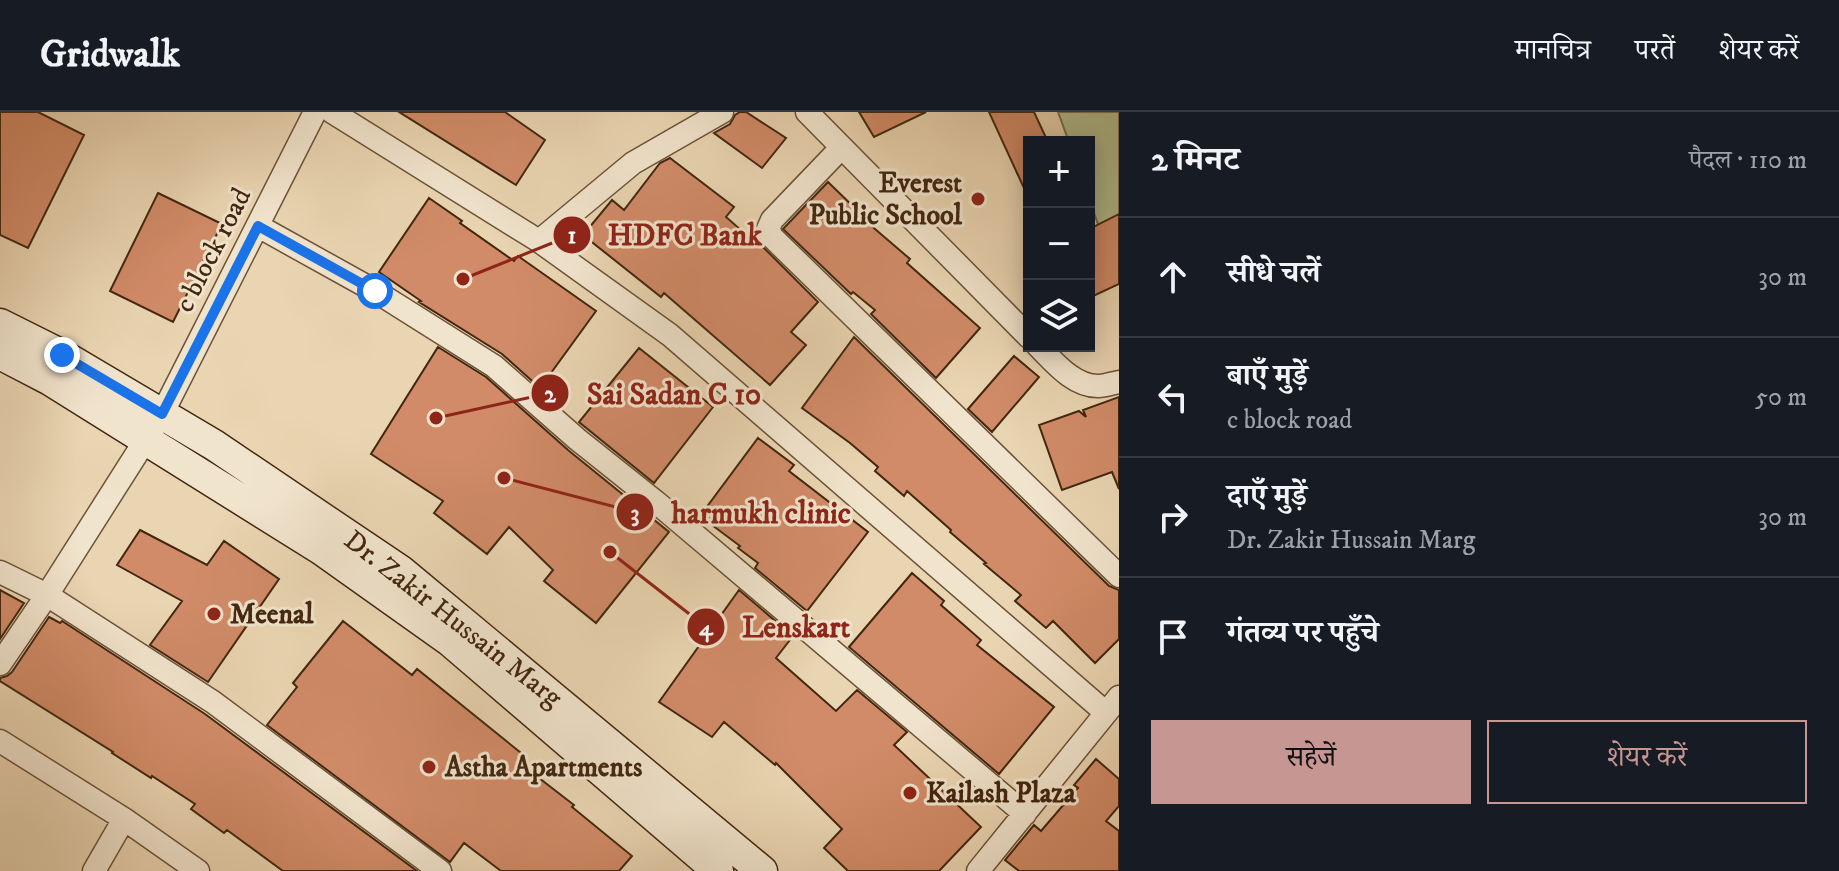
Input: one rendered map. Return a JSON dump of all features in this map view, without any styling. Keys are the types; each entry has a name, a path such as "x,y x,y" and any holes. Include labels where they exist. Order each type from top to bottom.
{"street":[{"name":"c block road","path":"0,664 162,414 315,112"},
{"path":"332,112 539,241 670,335 1112,705 978,871"},
{"path":"539,241 633,163 722,112"},
{"path":"807,112 1023,331"},
{"path":"841,148 772,220 768,229 772,237 1119,576"},
{"path":"258,226 375,291 494,366 1025,814"},
{"name":"Dr. Zakir Hussain Marg","path":"0,324 62,355 214,445 401,571 762,871"},
{"path":"1044,352 1080,382 1097,387 1119,382"},
{"name":"Dr. Zakir Hussain Marg","path":"0,354 50,380 322,550 450,641 718,871"},
{"path":"0,572 47,595 213,702 440,871"},
{"path":"0,741 124,819 198,871"},
{"path":"94,871 124,819"}],"green space":[{"path":"1058,112 1119,112 1119,283 1095,216 1095,136 1067,136"}],"building":[{"path":"0,112 38,112 84,135 28,248 0,235"},
{"path":"399,112 505,112 545,140 516,185"},
{"path":"740,112 746,112 786,138 762,168 714,133 730,124"},
{"path":"859,112 926,112 874,137"},
{"path":"989,112 1034,112 1045,136 1023,136 1023,186"},
{"path":"670,158 734,207 726,217 760,244 818,302 791,332 806,345 770,385 664,293 661,297 583,235 612,200 624,210 660,163"},
{"path":"828,182 861,217 910,259 907,263 980,328 936,378 871,314 875,310 853,292 851,294 783,229"},
{"path":"158,193 222,224 173,322 110,291"},
{"path":"429,198 514,261 518,256 596,311 540,388 502,354 419,302 379,272"},
{"path":"1119,214 1119,284 1095,295 1095,280 1095,226"},
{"path":"854,337 1109,586 1119,590 1119,639 1095,663 1053,621 1046,628 1015,601 1021,595 907,491 904,496 875,471 878,467 802,408"},
{"path":"438,347 486,377 568,450 669,532 596,623 544,581 553,570 509,527 487,554 434,513 443,501 371,454"},
{"path":"639,348 713,407 654,483 579,422"},
{"path":"1014,356 1039,377 992,432 968,409"},
{"path":"1119,397 1119,489 1112,472 1062,490 1039,425 1079,411 1086,417 1083,410"},
{"path":"758,438 794,465 789,471 868,532 807,611 755,568 758,563 738,548 740,546 700,516"},
{"name":"Meenal","path":"140,530 207,565 224,541 279,579 208,682 150,645 182,601 117,565"},
{"path":"912,573 944,601 941,605 981,640 977,645 1054,707 999,774 849,647"},
{"path":"0,590 24,603 0,639"},
{"path":"739,590 793,636 776,658 836,711 857,690 907,732 894,745 981,827 939,871 848,871 824,848 842,829 776,763 724,722 712,737 659,702"},
{"path":"49,617 60,623 62,621 205,714 417,871 283,871 227,830 224,833 191,809 195,804 0,681 12,672"},
{"path":"343,621 412,675 417,669 526,757 521,764 632,856 619,871 501,871 464,843 450,862 267,725 297,687 293,683"},
{"path":"1096,759 1119,779 1119,806 1106,821 1119,831 1119,871 1019,871 1005,860 1034,825 1041,831 1078,788 1074,785"}],"place":[{"name":"Everest Public School","path":"978,199"},
{"name":"HDFC Bank","path":"463,279"},
{"name":"Sai Sadan C 10","path":"436,418"},
{"name":"harmukh clinic","path":"504,478"},
{"name":"Lenskart","path":"610,552"},
{"name":"Meenal","path":"214,614"},
{"name":"Astha Apartments","path":"429,767"},
{"name":"Kailash Plaza","path":"910,793"}],"route":[{"path":"62,355 162,414 258,226 375,291"}]}
